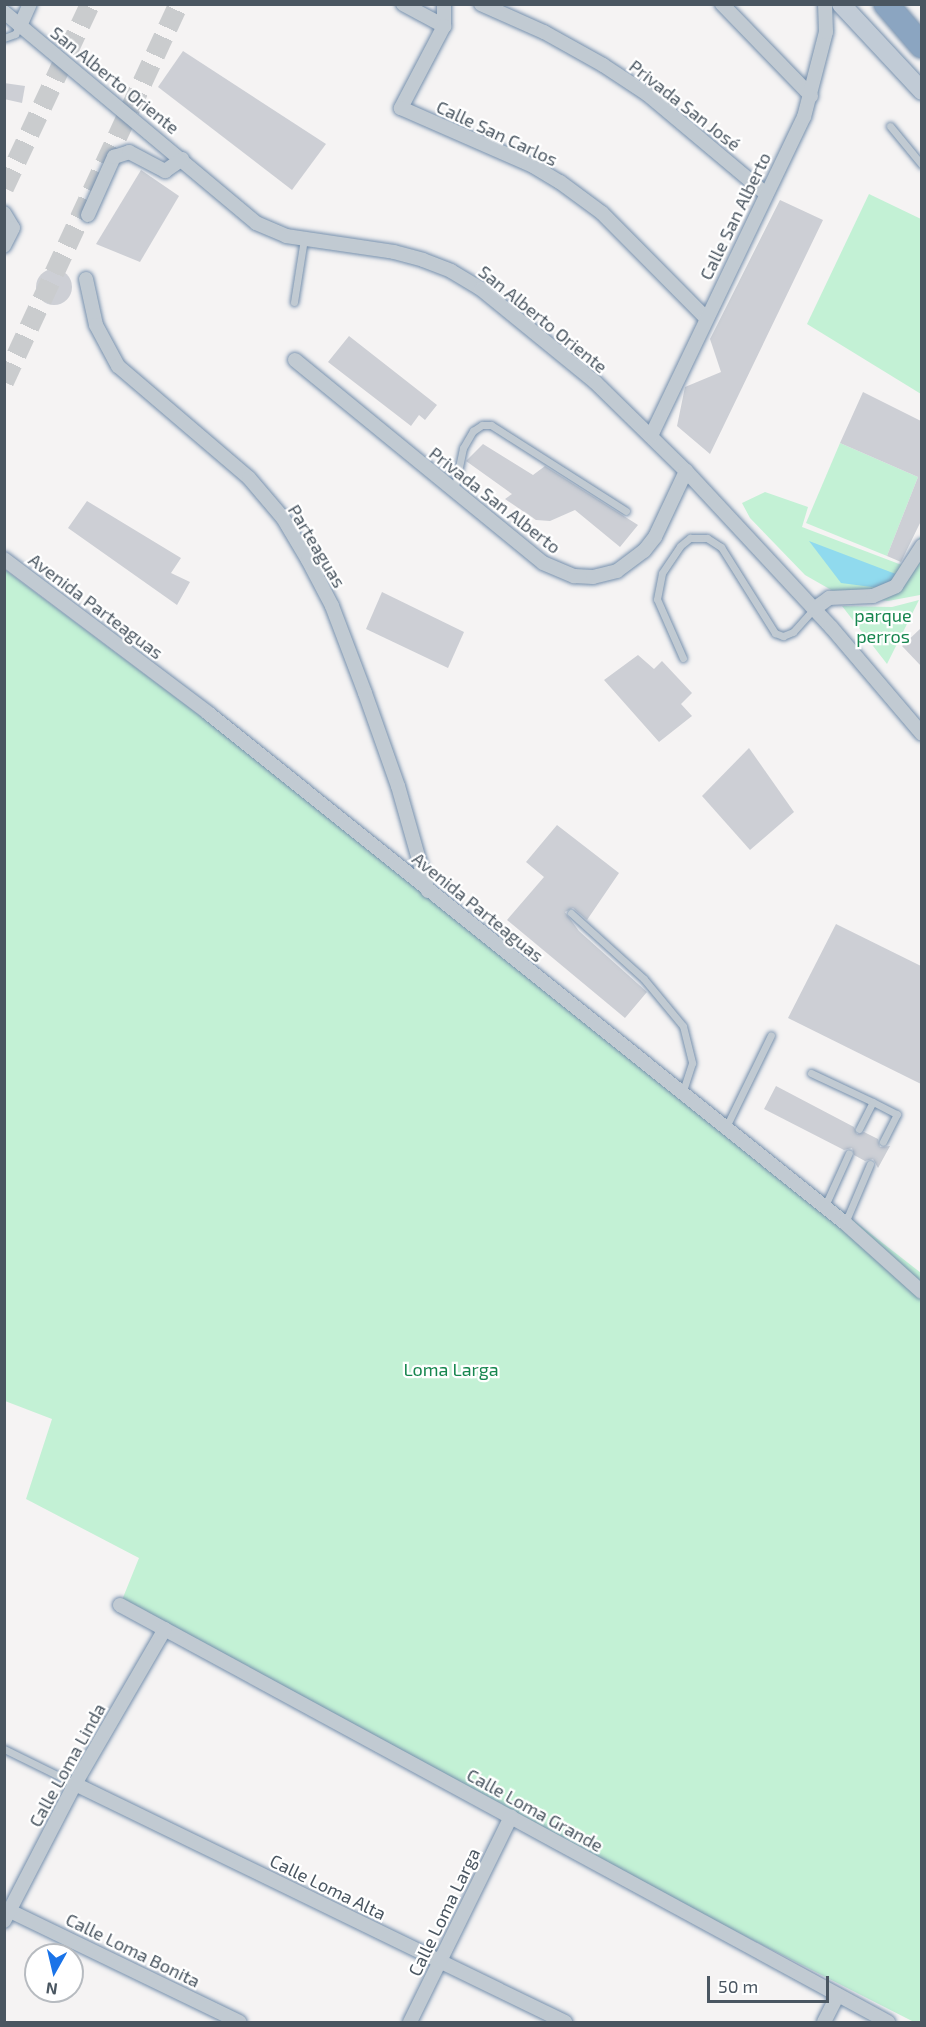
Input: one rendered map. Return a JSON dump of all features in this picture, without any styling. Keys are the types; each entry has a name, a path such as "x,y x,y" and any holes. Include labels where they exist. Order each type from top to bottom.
{"highway":[{"path":"886,4 921,46"}],"street":[{"path":"20,26 30,4"},
{"path":"403,4 444,26 444,4"},
{"name":"Privada San José","path":"481,4 544,32 603,65 647,94 765,193"},
{"path":"722,4 811,96"},
{"name":"Calle San Alberto","path":"651,436 765,193 804,117 826,32 825,4"},
{"path":"841,4 921,91"},
{"name":"San Alberto Oriente","path":"4,12 256,223 304,239 394,252 451,271 481,289 595,382 686,471 814,609 921,734"},
{"name":"Calle San Carlos","path":"444,26 401,108 533,166 560,182 602,213 706,318"},
{"path":"88,215 114,157 129,152 165,171 182,159"},
{"path":"4,213 13,228 4,246"},
{"name":"Parteaguas","path":"86,279 96,325 117,366 249,478 283,519 308,560 332,606 368,703 428,891"},
{"name":"Privada San Alberto","path":"295,360 543,563 574,576 592,578 617,571 645,551 655,537 686,471"},
{"path":"814,609 829,598 873,596 896,586 921,546"},
{"name":"Avenida Parteaguas","path":"4,559 208,713 724,1130 844,1223 921,1292"},
{"name":"Calle Loma Grande","path":"120,1605 888,2022"},
{"name":"Calle Loma Linda","path":"7,1916 75,1784 165,1629"},
{"name":"Calle Loma Alta","path":"75,1784 565,2022"},
{"name":"Calle Loma Larga","path":"410,2022 511,1817"},
{"name":"Calle Loma Bonita","path":"7,1916 240,2022"},
{"path":"824,2022 838,1995"}],"lane":[{"path":"4,38 15,34 20,26"},
{"path":"890,126 921,165"},
{"path":"294,302 304,239"},
{"path":"454,491 462,448 472,431 482,425 490,425 626,511"},
{"path":"683,658 657,599 662,573 680,546 690,538 707,538 721,548 775,633 783,636 792,632 814,609"},
{"path":"571,913 644,980 683,1026 692,1063 682,1094"},
{"path":"724,1130 771,1035"},
{"path":"811,1073 897,1114 883,1142"},
{"path":"859,1129 873,1102"},
{"path":"824,1208 849,1153"},
{"path":"844,1223 870,1164"},
{"path":"4,1749 75,1784"}],"green space":[{"path":"869,194 921,219 921,394 807,324"},
{"path":"840,443 918,477 887,556 806,523"},
{"path":"765,492 808,507 802,527 907,567 921,534 920,595 888,601 840,595 805,575 750,518 742,503"},
{"name":"Loma Larga","path":"4,569 427,886 921,1273 921,2022 914,2022 511,1817 120,1605 139,1558 26,1499 52,1419 5,1401"},
{"name":"parque perros","path":"919,600 887,664 842,606 892,607"}],"water":[{"path":"809,541 901,576 887,589 841,583"}],"building":[{"path":"183,51 326,144 292,190 158,87"},
{"path":"4,83 25,86 22,103 4,99"},
{"path":"141,170 179,196 140,262 96,244"},
{"path":"780,200 823,220 710,454 677,426 685,387 721,372 710,339"},
{"path":"54,269 67,274 72,287 67,300 54,305 41,300 36,287 41,274"},
{"path":"349,336 437,405 425,420 419,415 411,426 328,362"},
{"path":"863,392 921,421 921,521 901,562 887,556 918,477 840,443"},
{"path":"483,444 533,475 545,466 638,525 620,547 575,510 550,521 536,520 505,499 512,494 466,461"},
{"path":"87,501 181,558 171,573 190,582 177,605 68,528"},
{"path":"382,592 464,632 448,668 366,629"},
{"path":"921,628 921,666 902,646"},
{"path":"638,655 654,669 662,661 692,693 681,704 692,716 659,742 604,680"},
{"path":"749,748 794,812 750,850 702,796"},
{"path":"557,825 619,873 587,920 573,908 565,912 579,931 647,992 625,1018 507,920 544,877 526,862"},
{"path":"836,924 921,966 921,1084 788,1018"},
{"path":"776,1086 854,1127 857,1134 864,1132 878,1139 880,1147 890,1146 878,1168 873,1159 865,1161 854,1155 852,1148 844,1150 764,1109"}],"tunnel":[{"path":"4,188 90,4"},
{"path":"4,382 179,4"}]}
